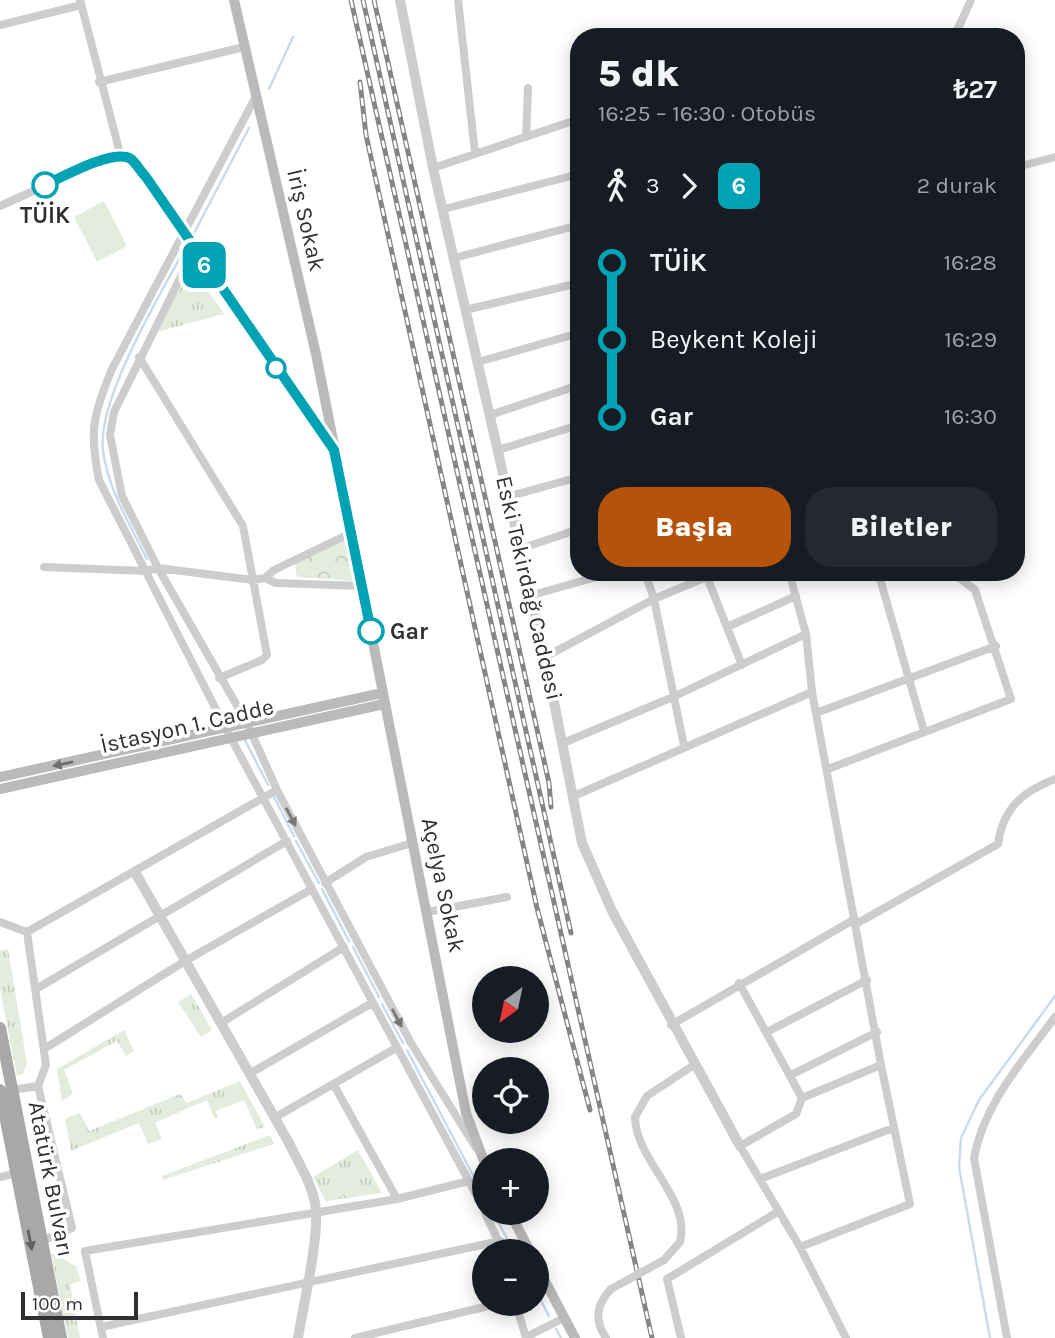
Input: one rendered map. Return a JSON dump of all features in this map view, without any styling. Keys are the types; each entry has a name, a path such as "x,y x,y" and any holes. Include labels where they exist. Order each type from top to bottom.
{"main road":[{"name":"İriş Sokak","path":"234,0 313,341 362,586"},
{"name":"Açelya Sokak","path":"362,586 467,1113 479,1148"},
{"name":"İstasyon 1. Cadde","path":"0,789 249,728 383,699"},
{"name":"İstasyon 1. Cadde","path":"0,777 228,734"},
{"name":"Atatürk Bulvarı","path":"0,1028 16,1173 49,1338"},
{"name":"Atatürk Bulvarı","path":"6,1090 42,1241 61,1338"},
{"path":"549,1289 575,1338"}],"street":[{"name":"Eski Tekirdağ Caddesi","path":"400,0 433,167 545,657 582,843 595,878 671,1025 740,1146"},
{"path":"458,0 475,153"},
{"path":"958,28 971,0"},
{"path":"0,25 81,3 99,82 121,156"},
{"path":"99,82 244,47"},
{"path":"526,137 528,88"},
{"path":"255,98 112,369 94,422 92,444 99,480 228,734 472,1187"},
{"path":"433,167 570,122"},
{"path":"0,206 89,166 121,156 130,159 146,177 182,234 334,450"},
{"path":"1025,165 1055,157"},
{"path":"444,209 570,176"},
{"path":"454,258 570,227"},
{"path":"194,250 114,412 110,435 122,496 158,568 249,728 276,790 411,1043 476,1148"},
{"path":"184,273 209,273"},
{"path":"465,310 570,285"},
{"path":"478,362 570,336"},
{"path":"139,357 243,526 267,654 262,660 219,678"},
{"path":"490,415 570,388"},
{"path":"498,450 570,428"},
{"path":"508,496 570,479"},
{"path":"520,549 570,532"},
{"path":"44,567 146,571 158,568 253,580 265,578 274,570 351,533"},
{"path":"265,578 276,583 362,586"},
{"path":"529,596 582,581"},
{"path":"648,581 684,746"},
{"path":"545,657 654,599 697,581"},
{"path":"709,581 742,664"},
{"path":"792,581 806,634 812,692 893,1128 910,1204 800,1247"},
{"path":"881,581 924,731"},
{"path":"828,769 1011,699 996,646 975,590 964,581"},
{"path":"727,627 796,596"},
{"path":"563,743 673,697 806,634"},
{"path":"816,713 996,646"},
{"path":"574,796 812,692"},
{"path":"671,1025 739,984 998,844 1001,822 1017,801 1055,779"},
{"path":"0,922 27,932 276,790"},
{"path":"36,989 287,841"},
{"path":"325,883 366,857 412,844"},
{"path":"135,872 310,1187 315,1211 298,1338"},
{"path":"44,1049 185,961 312,888"},
{"path":"427,912 507,897"},
{"path":"27,932 46,1065 38,1086 72,1228 42,1241"},
{"path":"221,1023 344,947"},
{"path":"767,1032 867,980"},
{"path":"739,984 802,1098 796,1114 740,1146 800,1247 846,1338"},
{"path":"249,1074 372,1003"},
{"path":"1007,1338 974,1158 978,1136 991,1107 1055,1017"},
{"path":"791,1075 877,1032"},
{"path":"274,1118 396,1048"},
{"path":"606,1338 598,1322 597,1312 611,1289 664,1259 680,1242 683,1230 681,1217 635,1128 635,1118 647,1096 694,1065"},
{"path":"802,1098 881,1065"},
{"path":"334,1085 397,1199"},
{"path":"6,1090 38,1086"},
{"path":"760,1179 893,1128"},
{"path":"0,1177 16,1173"},
{"path":"103,1338 85,1251 397,1199 469,1181"},
{"path":"681,1338 667,1279 779,1211"},
{"path":"100,1327 472,1247"},
{"path":"355,1338 472,1310"},
{"path":"520,1316 526,1338 564,1318"}],"green space":[{"path":"104,201 127,246 97,262 74,217"},
{"path":"189,278 202,282 224,314 153,333 185,280"},
{"path":"345,539 353,581 297,577 294,562"},
{"path":"8,949 27,1063 23,1074 17,1076 0,989 0,951"},
{"path":"191,994 212,1030 201,1037 178,1002"},
{"path":"124,1030 134,1051 126,1056 117,1041 64,1070 73,1094 62,1101 57,1069"},
{"path":"240,1081 265,1127 257,1129 244,1100 216,1111 218,1117 215,1119 207,1100 155,1123 162,1139 148,1144 139,1123 71,1151 65,1119 80,1113 89,1131 180,1094 187,1103"},
{"path":"270,1135 274,1144 163,1180 162,1176"},
{"path":"358,1150 382,1193 326,1201 313,1177"},
{"path":"51,1253 76,1266 81,1281 70,1284 80,1338 68,1338"}],"waterway":[{"path":"269,89 293,37"},
{"path":"191,239 249,128"},
{"path":"147,559 120,506 110,479 103,451 104,430 110,404 133,346 187,245"},
{"path":"245,740 268,785"},
{"path":"274,797 294,836"},
{"path":"296,841 319,883"},
{"path":"322,889 349,941"},
{"path":"353,947 379,997"},
{"path":"990,1338 959,1167 961,1138 979,1100 1055,996"},
{"path":"382,1004 403,1043"},
{"path":"407,1050 472,1173"},
{"path":"500,1225 507,1239"},
{"path":"556,1329 561,1338"}],"railway":[{"path":"351,0 652,1338"},
{"path":"363,0 571,933"},
{"path":"374,0 549,783 551,807"},
{"path":"360,82 366,135 537,908 590,1110"}],"bus line":[{"name":"6","path":"45,185 107,158 121,156 130,159 146,177 182,234 334,450 371,631"}],"place":[{"name":"TÜİK","path":"45,185"},
{"name":"Gar","path":"371,631"}]}
